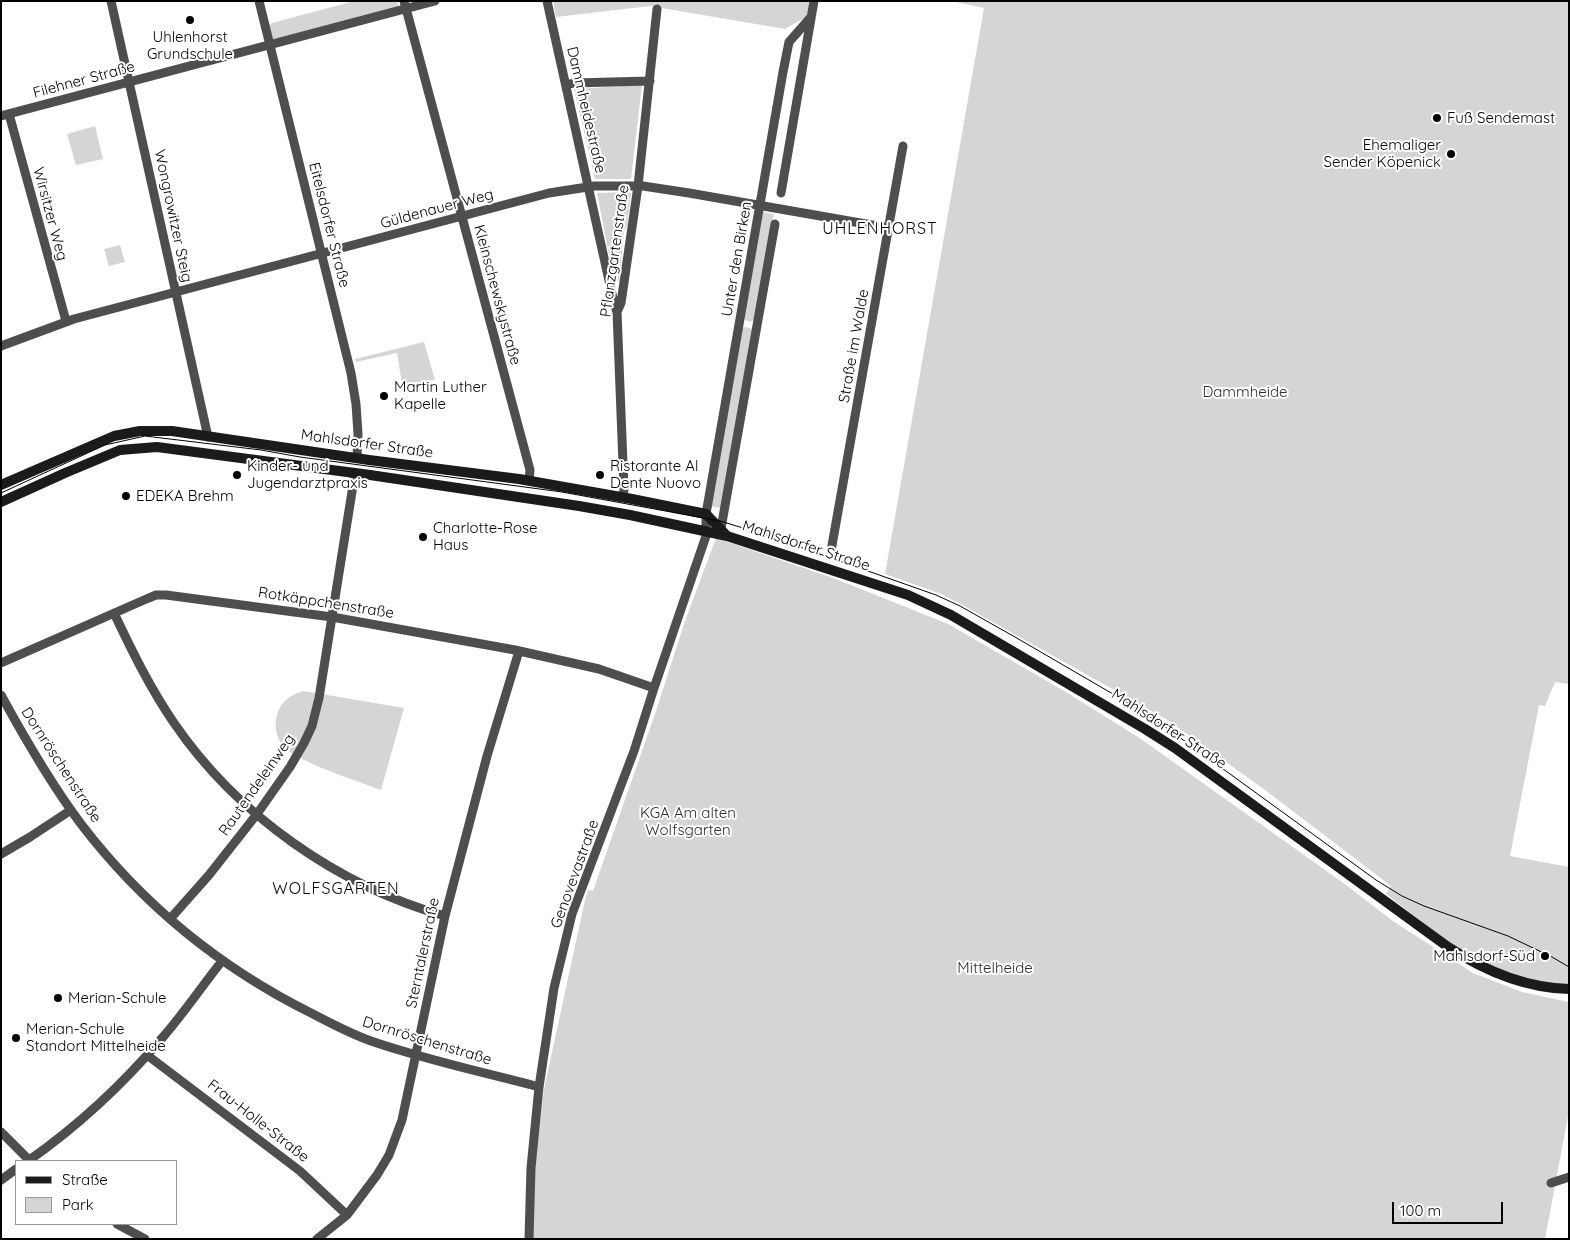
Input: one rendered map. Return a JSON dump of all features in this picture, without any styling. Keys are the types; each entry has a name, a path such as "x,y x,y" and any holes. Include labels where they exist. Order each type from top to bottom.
{"main road":[{"name":"Mahlsdorfer Straße","path":"1,485 114,436 155,430 529,480 623,497 706,514 723,533"},
{"path":"206,453 208,437"},
{"name":"Mahlsdorfer Straße","path":"1,502 120,450 157,447 355,473 579,506 723,533 908,595 951,615 1145,728 1417,924 1473,962 1523,983 1545,988 1569,990"},
{"path":"355,473 357,458"}],"street":[{"name":"Wongrowitzer Steig","path":"111,1 208,437"},
{"name":"Eitelsdorfer Straße","path":"259,1 351,373 356,404 357,458"},
{"name":"Filehner Straße","path":"5,115 270,44 405,5 435,1"},
{"name":"Dammheidestraße","path":"547,1 617,312"},
{"path":"781,193 814,1"},
{"name":"Kleinschewskystraße","path":"405,5 530,470 529,480"},
{"name":"Pflanzgartenstraße","path":"623,497 617,312 621,303 638,186 657,9"},
{"name":"Unter den Birken","path":"706,531 706,514 789,42 811,18"},
{"path":"566,85 574,83 650,81"},
{"name":"Wirsitzer Weg","path":"5,115 66,322"},
{"name":"Straße im Walde","path":"831,551 903,146"},
{"name":"Güldenauer Weg","path":"1,346 66,322 175,292 549,193 589,187 638,186 689,193 889,228"},
{"name":"Unter den Birken","path":"723,533 774,224"},
{"name":"Rautendeleinweg","path":"170,919 209,875 257,814 290,767 312,726 320,698 355,473"},
{"name":"Genovevastraße","path":"529,1239 531,1168 539,1087 554,988 572,914 634,751 706,536 706,531"},
{"name":"Rotkäppchenstraße","path":"1,663 156,595 166,595 332,617 519,650 599,669 654,688"},
{"path":"114,613 141,669 176,725 211,768 257,814 299,847 346,876 393,898 445,916"},
{"name":"Sterntalerstraße","path":"317,1239 347,1215 377,1175 389,1155 402,1120 445,916 487,756 519,650"},
{"name":"Dornröschenstraße","path":"1,695 41,764 71,810 116,866 170,919 222,961 280,998 370,1041 539,1087"},
{"path":"1,854 71,810"},
{"path":"30,1160 84,1117 147,1055 179,1018 222,961"},
{"name":"Frau-Holle-Straße","path":"147,1055 300,1172 347,1215"},
{"path":"1,1132 28,1160"},
{"path":"1,1180 15,1170"},
{"path":"1551,1183 1569,1177"},
{"path":"119,1225 145,1239"}],"green space":[{"path":"354,1 397,1 399,7 276,40 272,38 269,26 272,23"},
{"path":"553,1 810,1 808,16 785,29 650,6 556,17"},
{"name":"Dammheide","path":"951,1 1569,1 1569,684 1555,682 1545,706 1539,705 1510,856 1569,867 1569,984 1564,985 1524,979 1483,964 1461,952 1386,894 1391,886 1265,790 1166,719 941,594 885,574 984,8"},
{"path":"642,85 631,179 595,179 574,89"},
{"path":"95,126 103,159 76,165 67,134"},
{"path":"629,192 631,194 627,225 624,232 619,281 614,281 597,193"},
{"path":"763,212 774,214 754,320 749,322 744,319"},
{"path":"120,245 125,262 109,266 104,249"},
{"path":"744,327 752,330 721,508 710,506 742,329"},
{"path":"424,342 435,380 402,384 397,353 356,362 355,359"},
{"name":"Mittelheide","path":"716,538 836,579 948,624 1066,692 1141,739 1342,882 1393,921 1473,973 1522,992 1569,1002 1569,1111 1545,1239 533,1239 533,1184 544,1089 585,900 588,890 593,891 656,711 685,621"},
{"path":"304,691 404,708 381,790 313,764 300,758 282,745 276,730 278,710 287,699"}],"tram line":[{"path":"1,493 105,445 145,436 261,450 300,457 562,492 720,521 763,534 936,595 960,606 1125,701 1164,726 1376,880 1402,896 1424,906 1508,936 1569,967"}],"place":[{"name":"Uhlenhorst Grundschule","path":"190,20"},
{"name":"Fuß Sendemast","path":"1437,118"},
{"name":"Ehemaliger Sender Köpenick","path":"1451,154"},
{"name":"Martin Luther Kapelle","path":"384,396"},
{"name":"Kinder- und Jugendarztpraxis","path":"237,475"},
{"name":"Ristorante Al Dente Nuovo","path":"600,475"},
{"name":"EDEKA Brehm","path":"126,496"},
{"name":"Charlotte-Rose Haus","path":"423,537"},
{"name":"Mahlsdorf-Süd","path":"1545,956"},
{"name":"Merian-Schule","path":"58,998"},
{"name":"Merian-Schule Standort Mittelheide","path":"16,1038"}],"district":[{"name":"UHLENHORST","path":"880,229"},
{"name":"WOLFSGARTEN","path":"336,889"}],"park label":[{"name":"KGA Am alten Wolfsgarten","path":"688,822"}]}
